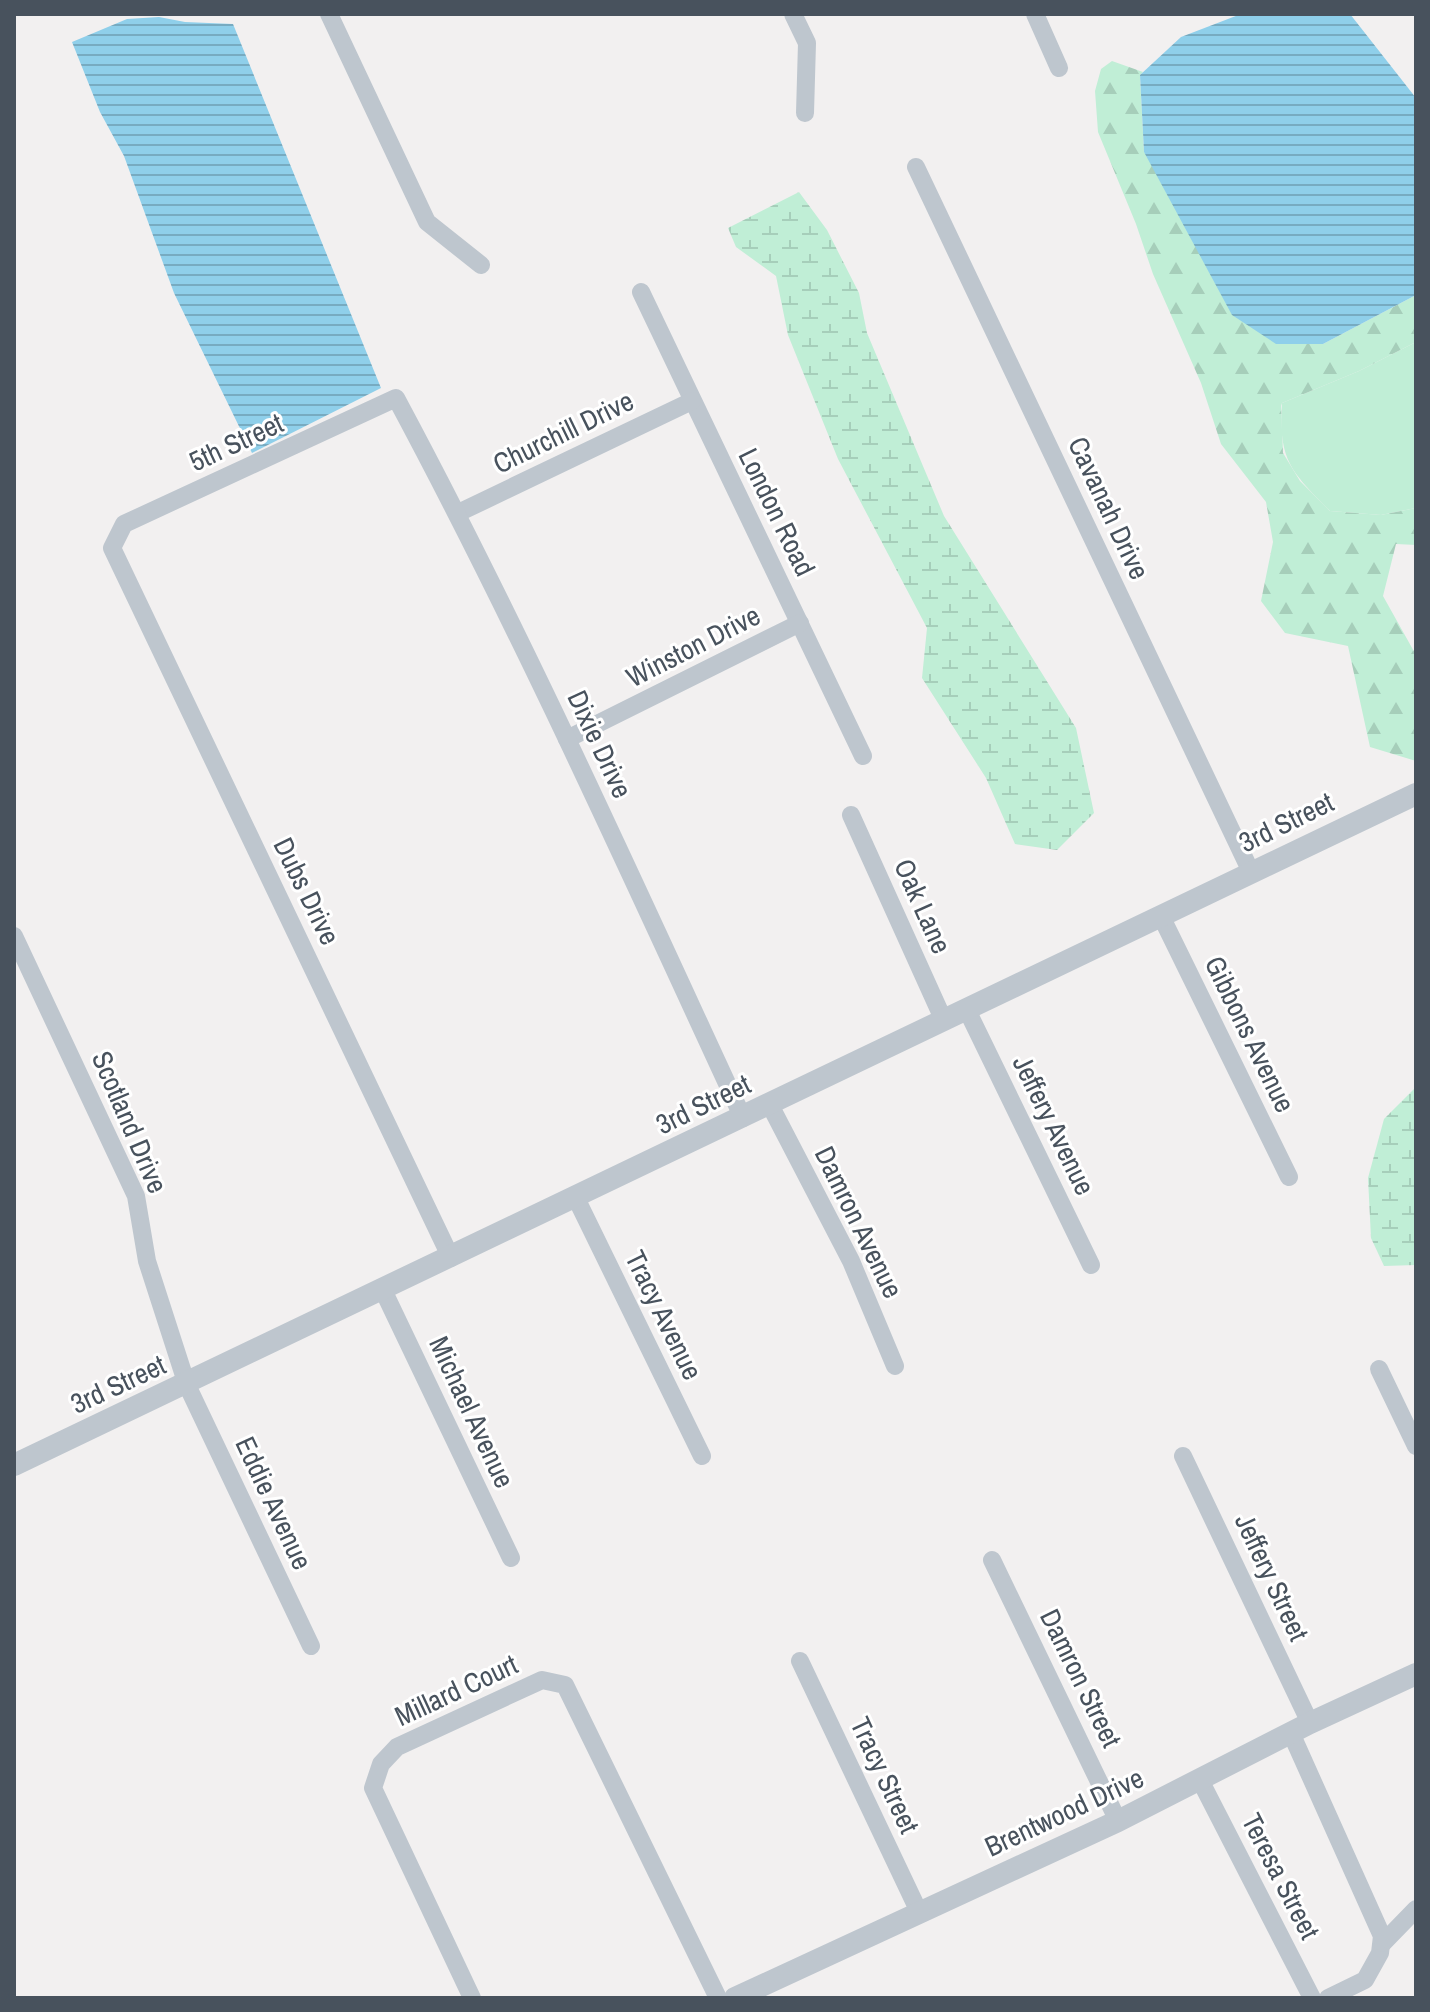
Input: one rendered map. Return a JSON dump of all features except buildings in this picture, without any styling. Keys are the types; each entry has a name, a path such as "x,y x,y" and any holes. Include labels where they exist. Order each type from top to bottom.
{"street":[{"path":"329,14 427,222 481,265"},
{"path":"793,14 807,43 805,113"},
{"path":"1035,14 1059,68"},
{"name":"Cavanah Drive","path":"916,167 1251,872"},
{"name":"London Road","path":"641,292 863,756"},
{"name":"Dixie Drive","path":"396,398 458,513 567,739 743,1118"},
{"name":"5th Street","path":"112,548 124,524 396,398"},
{"name":"Churchill Drive","path":"458,513 692,401"},
{"name":"Dubs Drive","path":"112,548 451,1258"},
{"name":"Winston Drive","path":"567,739 800,623"},
{"name":"3rd Street","path":"14,1465 187,1385 1416,794"},
{"name":"Oak Lane","path":"851,815 944,1021"},
{"name":"Gibbons Avenue","path":"1161,916 1289,1177"},
{"name":"Scotland Drive","path":"14,936 136,1196 147,1261 187,1385"},
{"name":"Jeffery Avenue","path":"967,1010 1091,1265"},
{"name":"Damron Avenue","path":"770,1105 851,1261 895,1366"},
{"name":"Tracy Avenue","path":"576,1198 702,1456"},
{"name":"Michael Avenue","path":"383,1290 511,1558"},
{"path":"1379,1369 1416,1446"},
{"name":"Eddie Avenue","path":"187,1385 311,1646"},
{"name":"Jeffery Street","path":"1183,1456 1301,1728 1383,1943"},
{"name":"Damron Street","path":"992,1560 1118,1821"},
{"name":"Tracy Street","path":"800,1661 919,1912"},
{"name":"Brentwood Drive","path":"735,1998 1118,1821 1301,1728 1416,1674"},
{"name":"Millard Court","path":"472,1998 373,1788 381,1764 397,1747 542,1680 565,1685 718,1998"},
{"name":"Teresa Street","path":"1200,1780 1312,1998"},
{"path":"1328,1998 1365,1980 1383,1943 1416,1909"}],"green space":[{"path":"1112,61 1143,72 1140,75 1144,152 1323,344 1416,295 1416,342 1281,406 1283,453 1300,481 1330,511 1381,515 1416,508 1416,545 1396,544 1383,596 1416,655 1416,761 1370,747 1348,646 1285,633 1261,601 1273,542 1266,502 1221,444 1201,383 1153,274 1098,132 1095,91 1101,69"},
{"path":"799,192 827,230 859,293 867,333 944,516 1076,728 1094,813 1057,850 1015,844 986,778 922,678 927,628 838,459 788,335 776,276 736,247 728,228"},
{"path":"1416,342 1416,508 1381,515 1330,511 1290,464 1282,439 1282,403 1359,371"},
{"path":"1416,1087 1416,1265 1384,1266 1371,1238 1368,1178 1384,1119"}],"water":[{"path":"1241,14 1350,14 1416,98 1416,295 1323,344 1276,344 1232,315 1144,152 1140,75 1181,37"},
{"path":"159,17 185,22 233,24 381,388 252,453 174,293 124,156 100,112 72,42 127,19"}]}
